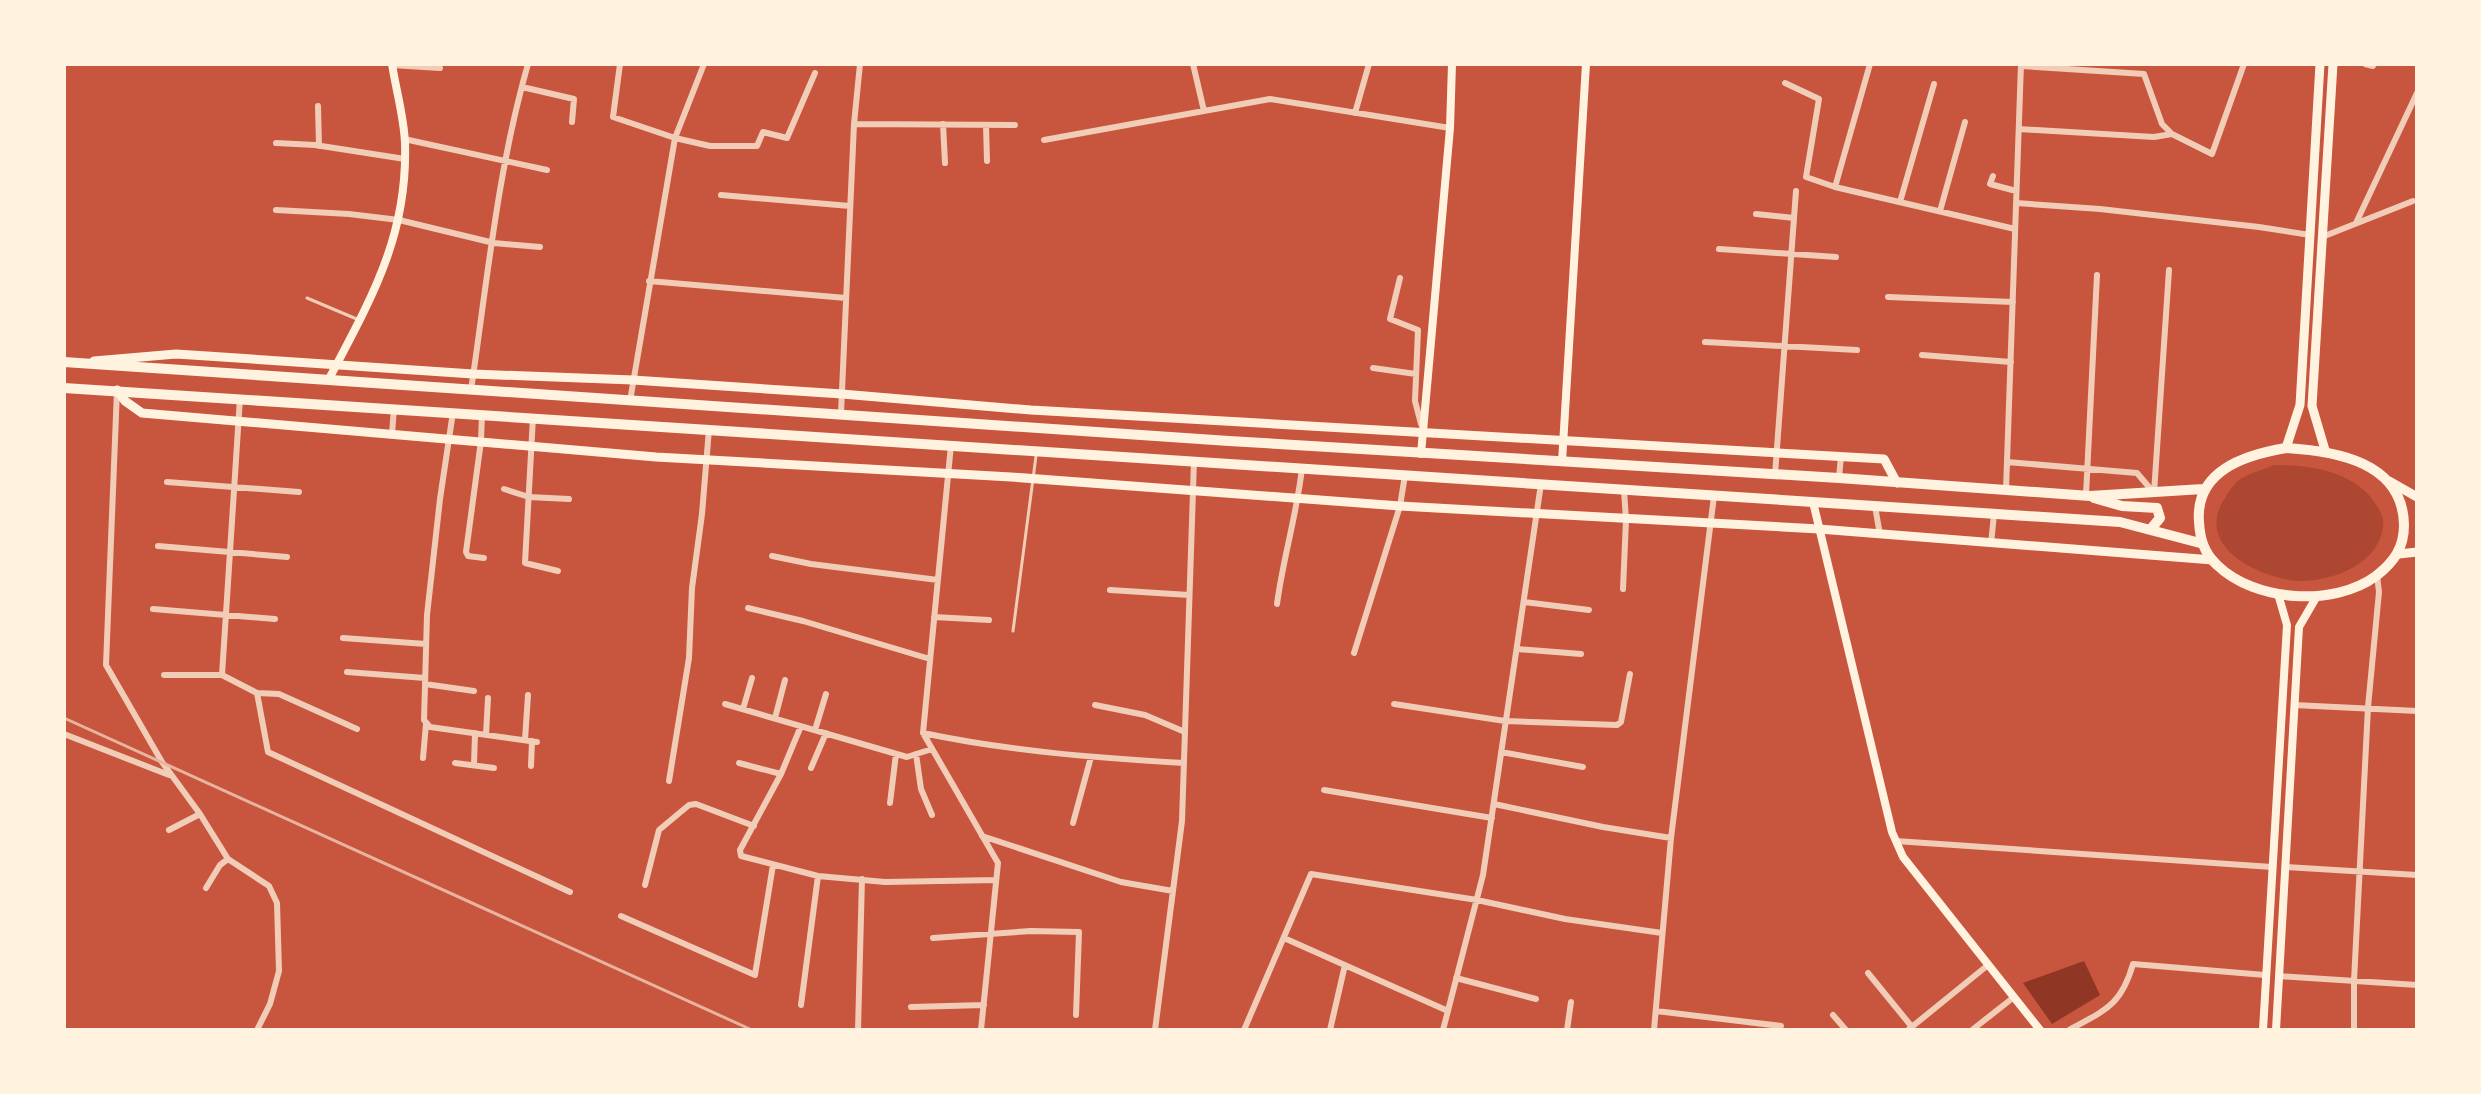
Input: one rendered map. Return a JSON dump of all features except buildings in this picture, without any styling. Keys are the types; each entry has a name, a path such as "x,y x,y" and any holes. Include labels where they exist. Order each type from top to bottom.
{"highway":[{"path":"66,362 2088,496 2203,489"},
{"path":"65,387 2120,522 2200,543"},
{"path":"2286,448 2325,450 2366,464 2386,479 2402,501 2404,528 2399,554 2377,575 2359,586 2317,596 2278,594 2237,579 2213,560 2200,543 2198,516 2203,489 2221,469 2243,457 2286,448"},
{"path":"2088,496 2106,503 2157,508 2160,518 2150,530"}],"main road":[{"path":"1421,454 1450,128 1452,64"},
{"path":"1562,462 1586,64"},
{"path":"2286,448 2300,405 2320,64"},
{"path":"2325,450 2312,406 2333,64"},
{"path":"329,379 360,321 392,250 399,220 405,159 392,65"},
{"path":"66,362 176,354 473,374 633,380 1031,410 1841,456 1884,459 1897,483"},
{"path":"117,390 133,409 142,413 532,446 1298,500 1819,529 2213,560"},
{"path":"2386,479 2417,497"},
{"path":"1813,502 1896,841 1903,857 2040,1030"},
{"path":"2399,554 2417,552"},
{"path":"2263,1030 2287,625 2278,594"},
{"path":"2276,1030 2299,627 2317,596"},
{"path":"2280,735 2292,736"}],"street":[{"path":"471,390 506,162 528,64"},
{"path":"620,64 613,117 710,146 757,146 763,132 787,138 815,73"},
{"path":"630,401 675,138 704,64"},
{"path":"841,413 854,124 860,64"},
{"path":"1193,64 1204,111"},
{"path":"1355,113 1369,64"},
{"path":"1835,187 1870,64"},
{"path":"2006,490 2021,65 2144,74 2162,124 2172,134 2212,154 2244,64"},
{"path":"2365,64 2374,64"},
{"path":"392,65 440,68"},
{"path":"1785,83 1819,99 1806,177 1835,187 2015,229"},
{"path":"1900,202 1934,84"},
{"path":"522,87 574,99 572,122"},
{"path":"2356,223 2417,93"},
{"path":"1044,140 1270,99 1450,128"},
{"path":"318,106 319,146"},
{"path":"1940,211 1965,122"},
{"path":"854,124 1015,125"},
{"path":"943,124 945,163"},
{"path":"986,125 987,161"},
{"path":"2019,129 2154,137 2172,134"},
{"path":"404,139 547,170"},
{"path":"276,143 405,159"},
{"path":"1993,176 1990,184 2016,191"},
{"path":"1775,475 1796,191"},
{"path":"721,195 850,206"},
{"path":"2322,237 2413,201"},
{"path":"2016,203 2100,209 2310,235"},
{"path":"276,210 399,220 494,243 540,247"},
{"path":"1756,214 1794,218"},
{"path":"1719,249 1836,257"},
{"path":"2154,493 2169,270"},
{"path":"2088,496 2097,275"},
{"path":"1400,278 1390,319 1418,330 1415,401 1423,431"},
{"path":"649,281 846,298"},
{"path":"1888,297 2013,302"},
{"path":"1705,342 1857,350"},
{"path":"1922,355 2011,362"},
{"path":"1373,368 1416,374"},
{"path":"117,390 106,665 171,776 228,859 269,886 277,903 279,971 270,1004 257,1030"},
{"path":"222,675 240,398"},
{"path":"392,434 394,408"},
{"path":"423,758 426,644 440,499 453,412"},
{"path":"482,414 466,552 468,556 484,558"},
{"path":"533,417 525,563 558,571"},
{"path":"669,781 689,658 692,588 709,429"},
{"path":"951,445 923,733 998,863 981,1030"},
{"path":"1839,478 1841,456"},
{"path":"1155,1030 1182,821 1194,461"},
{"path":"2007,462 2137,473 2154,493"},
{"path":"1277,604 1302,468"},
{"path":"1354,653 1400,506 1405,475"},
{"path":"167,482 299,492"},
{"path":"1444,1029 1477,900 1492,818 1541,484"},
{"path":"504,489 529,497 569,499"},
{"path":"1623,589 1624,490"},
{"path":"1654,1030 1671,838 1714,496"},
{"path":"1875,506 1880,535"},
{"path":"1991,544 1994,514"},
{"path":"158,546 287,557"},
{"path":"772,556 938,580"},
{"path":"2354,1030 2368,707 2379,592 2377,575"},
{"path":"1110,590 1189,595"},
{"path":"1524,602 1589,610"},
{"path":"748,608 930,659"},
{"path":"153,609 275,619"},
{"path":"934,617 989,620"},
{"path":"343,638 426,644"},
{"path":"1517,649 1581,654"},
{"path":"347,672 425,681 474,691"},
{"path":"1394,704 1505,721 1619,724 1630,674"},
{"path":"164,675 222,675 257,693 279,694 357,729"},
{"path":"743,709 752,678"},
{"path":"775,718 785,680"},
{"path":"257,693 268,752 570,892"},
{"path":"815,730 826,694"},
{"path":"528,695 531,766"},
{"path":"486,735 488,698"},
{"path":"725,704 907,757 932,749"},
{"path":"1095,705 1145,715 1185,732"},
{"path":"2294,705 2417,711"},
{"path":"426,724 531,741"},
{"path":"801,726 781,774 740,850 741,856 818,876 885,882 996,880"},
{"path":"474,765 475,733"},
{"path":"811,768 826,733"},
{"path":"923,733 1091,757 1184,763"},
{"path":"64,734 171,776"},
{"path":"1501,752 1583,767"},
{"path":"890,803 896,754"},
{"path":"916,754 921,789 932,815"},
{"path":"1073,823 1091,757"},
{"path":"455,763 494,768"},
{"path":"739,763 781,774"},
{"path":"1324,790 1492,818"},
{"path":"645,885 659,830 689,805 696,804 754,826"},
{"path":"1494,804 1671,838"},
{"path":"169,830 200,814"},
{"path":"982,836 1121,882 1173,891"},
{"path":"1896,841 2272,867"},
{"path":"206,888 220,865 228,859"},
{"path":"621,916 755,975 773,865"},
{"path":"2285,867 2417,875"},
{"path":"1244,1030 1307,879 1316,873 1477,900 1565,919 1662,933"},
{"path":"801,1005 818,876"},
{"path":"858,1030 862,879"},
{"path":"933,938 1031,931 1079,932 1076,1015"},
{"path":"1284,938 1448,1011"},
{"path":"2069,1030 2111,1006 2126,987 2133,964 2265,975"},
{"path":"1330,1030 1345,965"},
{"path":"1868,973 1910,1029 1988,965"},
{"path":"2278,976 2417,985"},
{"path":"1456,978 1536,999"},
{"path":"1972,1030 2014,997"},
{"path":"1567,1030 1571,1002"},
{"path":"911,1007 984,1005"},
{"path":"1656,1011 1781,1026"},
{"path":"1833,1015 1846,1030"}],"lane":[{"path":"307,298 360,321"},
{"path":"1013,631 1036,451"}],"shaded area":[{"path":"2274,465 2303,466 2332,472 2368,494 2383,519 2382,533 2369,556 2338,574 2297,581 2264,573 2234,556 2217,531 2217,515 2240,479"},
{"path":"2084,961 2100,995 2052,1024 2023,983"}],"railway":[{"path":"64,718 752,1030"}]}
